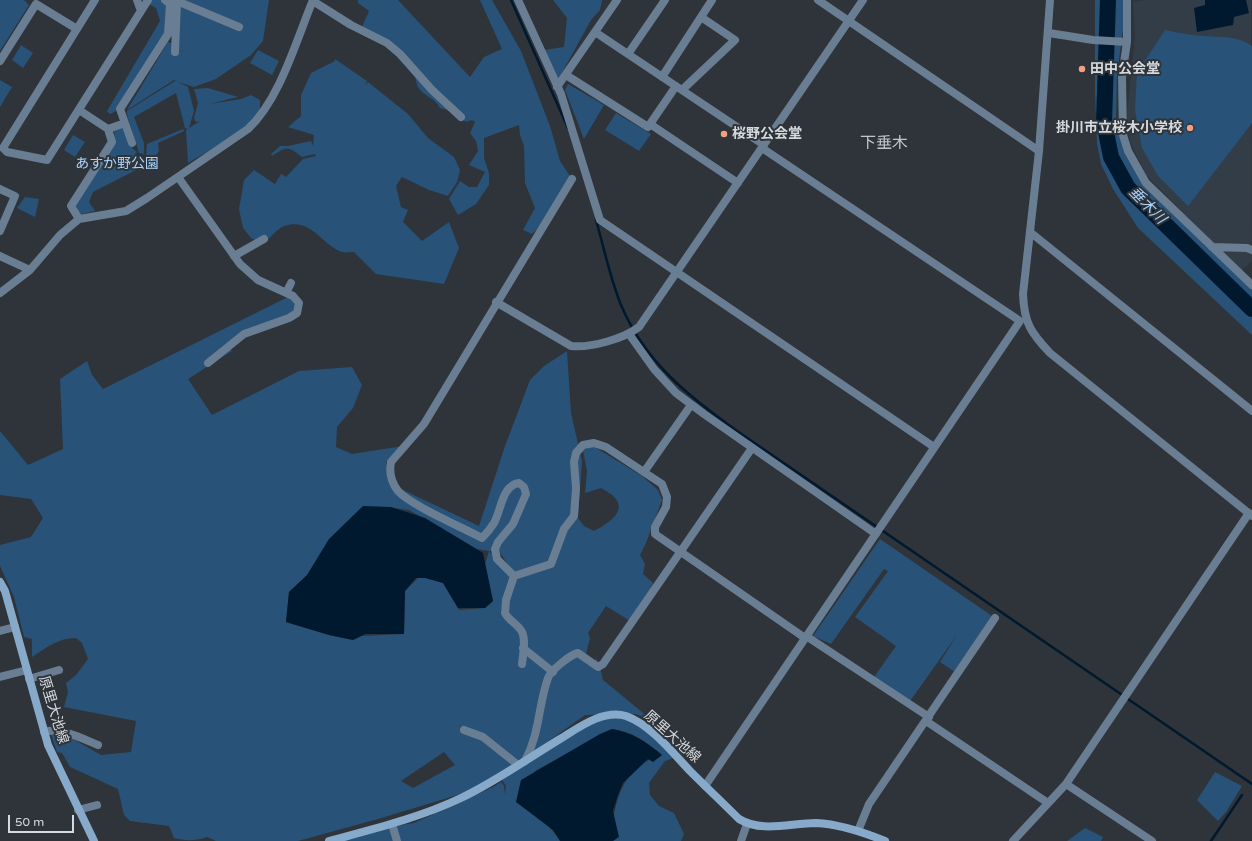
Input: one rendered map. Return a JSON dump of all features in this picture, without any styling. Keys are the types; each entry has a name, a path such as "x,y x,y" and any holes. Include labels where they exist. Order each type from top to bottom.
{"main road":[{"name":"原里大池線","path":"0,582 5,591 48,745 94,841"},
{"name":"原里大池線","path":"329,841 392,824 460,799 484,787 598,717 613,714 625,716 639,722 657,737 705,786 747,824"},
{"path":"747,824 764,827 816,824 858,831 885,841"}],"street":[{"path":"95,0 3,148 7,152 47,160 148,0"},
{"path":"137,0 141,11"},
{"path":"132,143 120,109 168,34 170,4 165,0"},
{"path":"518,0 557,87 600,220 934,447"},
{"path":"557,87 617,0"},
{"path":"628,54 664,0"},
{"path":"662,76 712,0"},
{"path":"818,0 1039,151"},
{"path":"496,302 571,346 583,347 629,334 639,327 863,0"},
{"path":"705,786 1023,318 1023,294 1039,151 1049,33 1050,0"},
{"path":"1127,0 1122,77 1123,135 1128,151 1146,183 1252,286"},
{"path":"175,52 176,1 239,27"},
{"path":"0,293 30,270 60,235 79,219 126,211 244,133 259,119 273,97 313,1 351,25 387,43 400,54 432,90 461,116"},
{"path":"0,61 36,4 77,29"},
{"path":"566,75 648,127 679,88 735,40 701,17"},
{"path":"595,32 662,76 763,146 1023,318 1034,336 1050,353 1250,514 1066,784 1013,841"},
{"path":"1049,33 1093,40 1124,42"},
{"path":"79,110 108,129 112,142 71,206 79,219"},
{"path":"108,129 125,123"},
{"path":"650,124 738,183"},
{"path":"178,177 240,264 260,277 292,293 299,303 298,313 289,318 244,334 208,363"},
{"path":"514,576 497,558 495,550 498,542 513,524 526,494 524,488 519,483 512,486 504,496 495,522 482,538 411,500 398,491 392,480 390,468 392,462 424,424 496,302 572,179"},
{"path":"0,189 15,196 0,231"},
{"path":"1030,232 1252,411"},
{"path":"234,256 264,239"},
{"path":"1212,247 1252,250"},
{"path":"0,256 30,270"},
{"path":"291,283 292,293"},
{"path":"629,334 654,369 676,393 876,534"},
{"path":"644,472 691,405"},
{"path":"514,576 551,564 564,529 574,516 576,488 574,462 576,452 583,445 594,443 606,447 662,484 667,497 666,507 655,527 655,534 679,552 928,719 1048,803"},
{"path":"464,730 483,737 521,763 533,746 549,676 571,655 578,653 598,666 603,664 752,448"},
{"path":"514,576 506,600 505,613 510,621 522,632 522,664"},
{"path":"858,831 869,804 995,618"},
{"path":"0,631 15,627"},
{"path":"523,648 553,672"},
{"path":"0,677 27,670"},
{"path":"29,679 60,670"},
{"path":"44,732 50,730 76,736 98,745"},
{"path":"1066,784 1152,841"},
{"path":"78,810 97,805"},
{"path":"392,824 397,841"},
{"path":"741,841 747,824"}],"shaded area":[{"name":"掛川市立桜木小学校","path":"1146,0 1251,0 1252,261 1241,271 1146,175 1130,142 1127,114 1135,36 1133,2"},
{"path":"1205,0 1246,0 1249,13 1234,17 1233,25 1197,32 1194,8 1205,5"},
{"path":"363,506 391,507 425,518 483,553 493,601 485,608 458,608 443,583 425,578 416,578 405,591 404,634 365,634 353,640 329,635 286,622 289,592 307,575 329,539"},
{"path":"612,729 626,732 638,738 662,755 653,762 648,759 623,783 613,811 619,837 613,841 560,841 553,830 516,802 521,780 600,734"}],"green space":[{"path":"0,0 24,0 29,5 0,51"},
{"path":"142,0 160,0 167,4 165,35 120,109 110,114 107,111 160,21 156,8"},
{"path":"167,0 269,0 263,41 251,55 216,79 194,87 174,80 127,110 168,42 175,45"},
{"path":"358,0 398,0 470,77 484,57 502,49 480,0 492,0 521,51 550,126 560,161 572,179 549,218 532,234 523,230 535,208 525,183 524,146 520,135 519,125 484,138 484,158 489,173 489,185 476,204 458,215 449,199 460,181 469,187 477,187 485,172 469,165 478,151 476,141 470,133 475,122 472,120 466,122 450,111 440,108 436,102 422,92 418,87 414,69 406,57 361,29 369,11 358,3"},
{"path":"553,0 602,0 600,10 591,20 558,80 544,50 564,47 567,18"},
{"path":"1095,0 1124,0 1123,30 1117,74 1116,127 1142,176 1252,288 1252,335 1138,228 1113,189 1101,164 1097,144 1095,92"},
{"path":"1165,30 1190,35 1232,38 1246,42 1252,46 1252,123 1188,206 1158,176 1142,148 1135,110 1137,73"},
{"path":"21,45 33,53 23,68 12,60"},
{"path":"258,50 279,61 272,75 250,63"},
{"path":"335,59 367,81 365,86 368,82 408,114 428,138 454,157 460,170 457,182 448,196 429,190 402,177 396,186 401,207 408,210 403,222 422,241 449,222 459,248 444,284 376,274 354,252 343,252 335,249 316,233 302,225 294,224 284,226 262,243 251,238 243,228 239,209 244,180 254,170 275,184 281,174 286,177 303,159 316,156 315,154 302,157 290,149 281,150 272,156 271,154 280,146 288,146 311,141 313,146 314,135 288,127 301,116 301,95 311,73 335,61"},
{"path":"0,80 12,87 0,107"},
{"path":"175,81 188,87 194,111 189,128 200,121 196,122 194,118 198,103 194,89 208,88 238,97 209,104 241,99 251,95 260,100 260,111 248,129 188,163 186,130 188,129 185,128 176,93 134,117 144,143 144,154 139,153 127,111"},
{"path":"568,84 604,105 584,139 565,90"},
{"path":"616,113 651,134 639,151 605,130"},
{"name":"あすか野公園","path":"127,125 133,145 132,148 137,152 135,154 141,157 140,168 93,192 89,202 95,211 77,215 72,207 115,141 114,129"},
{"path":"183,129 184,131 158,143 159,151 154,158 146,156 147,144"},
{"path":"73,135 85,142 75,157 64,150"},
{"path":"25,197 39,199 35,217 17,208"},
{"path":"294,297 299,303 289,318 227,345 232,351 188,379 212,415 299,371 352,367 362,385 353,408 337,427 336,447 352,454 403,446 386,462 388,477 401,489 479,526 505,446 530,380 544,366 567,351 571,413 582,461 578,518 584,526 594,531 609,522 617,513 619,508 618,503 613,496 601,488 585,493 587,471 583,450 593,446 642,476 658,490 662,500 640,555 645,564 643,574 653,583 645,602 630,621 606,606 588,633 590,638 586,654 587,665 596,659 599,663 603,680 653,721 636,714 585,715 484,787 298,841 216,841 207,837 190,840 174,838 169,826 130,821 124,815 118,789 70,767 62,753 57,752 51,734 66,735 101,755 131,752 136,721 64,707 68,692 66,683 76,675 88,659 82,643 76,638 58,641 32,657 32,639 24,637 14,597 0,566 0,545 31,537 43,518 31,499 0,495 0,431 28,465 63,449 60,379 87,361 92,375 103,389 286,298","holes":["385,507 409,510 477,549 489,551 485,564 493,601 485,608 459,610 443,583 421,575 405,591 404,634 362,636 353,640 329,635 286,622 289,592","489,551 499,551 514,574 502,615 501,611 512,578","444,752 455,765 413,788 401,781"]},
{"path":"880,539 995,618 955,672 940,662 957,635 908,704 874,677 896,646 855,617 888,571 884,569 831,644 813,636"},
{"path":"613,714 639,722 676,757 665,761 649,783 650,795 659,806 674,813 684,834 681,841 601,841 611,833 619,796 630,775 638,767 649,760 662,755 650,745 638,738 626,732 612,729 535,771 516,801 548,826 558,837 568,841 342,841 393,826 414,823 501,782 504,786 505,794 506,786 502,780 563,737"},
{"path":"1215,772 1242,786 1226,812 1218,821 1197,800"},
{"path":"1085,828 1103,837 1101,841 1067,841"}],"waterway":[{"path":"511,0 568,128"},
{"name":"垂木川","path":"1108,0 1104,122 1111,157 1128,188 1252,309"},
{"path":"596,220 607,263 621,305 631,325 642,344 655,361 685,391 737,431 1252,784"},
{"path":"1211,841 1242,795"}],"place":[{"name":"田中公会堂","path":"1082,69"},
{"name":"掛川市立桜木小学校","path":"1190,128"},
{"name":"桜野公会堂","path":"724,134"}],"district":[{"name":"下垂木","path":"884,144"}]}
